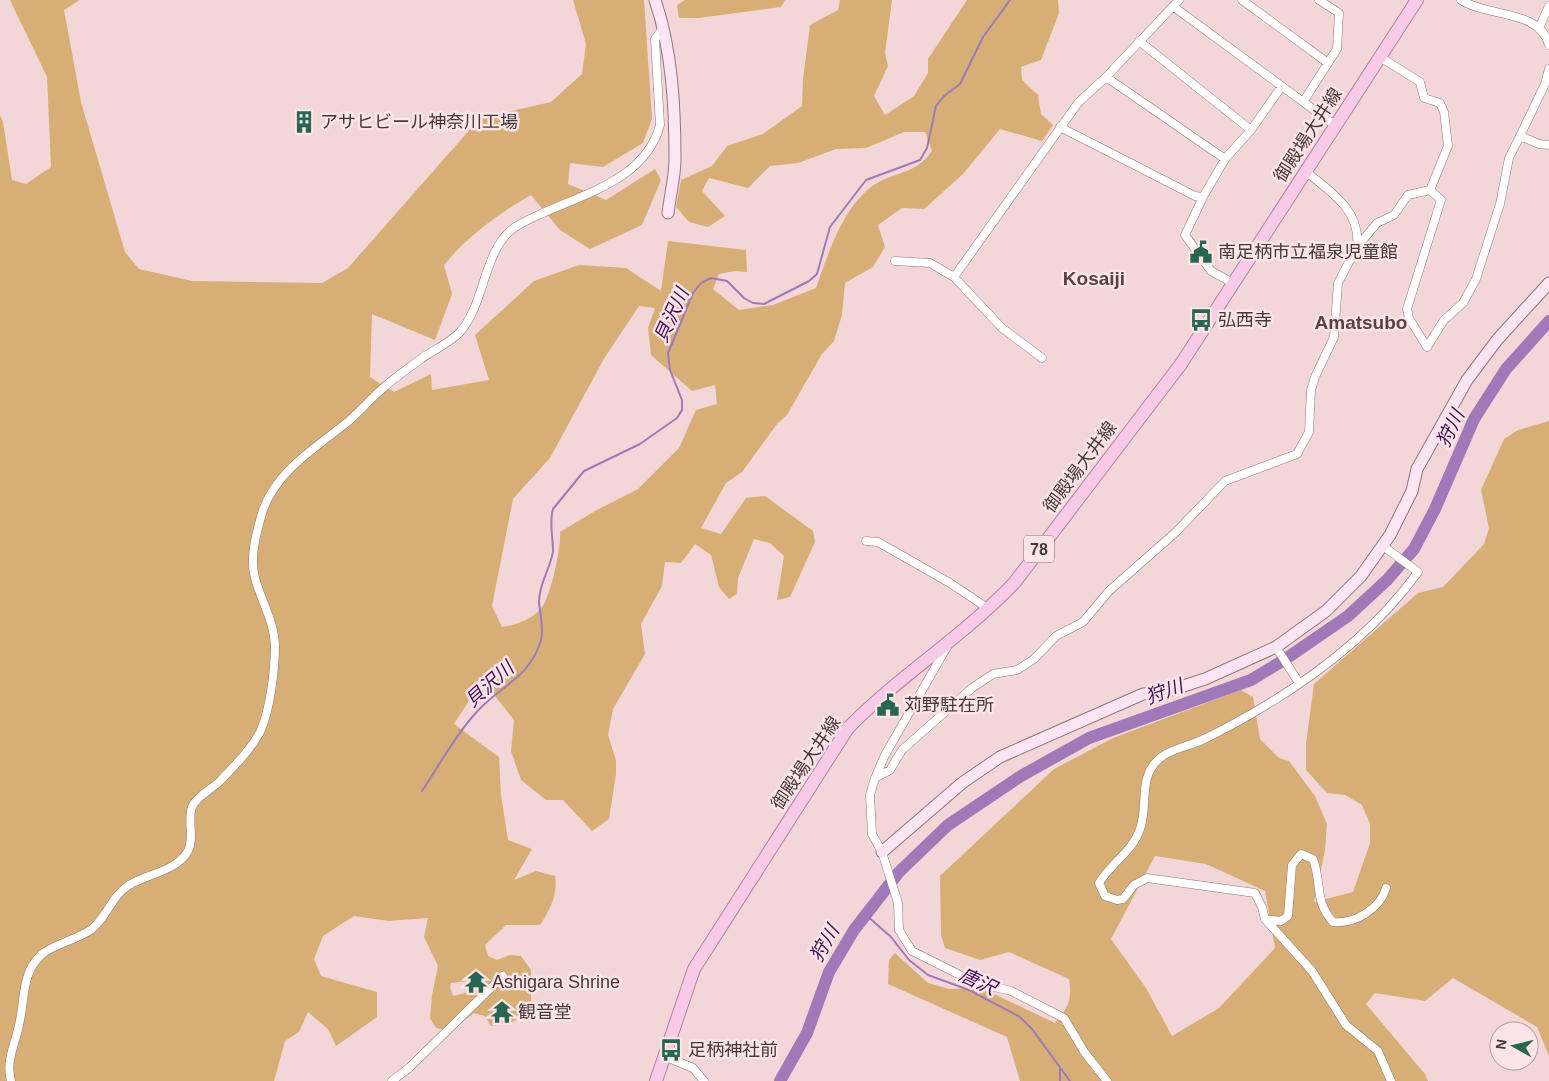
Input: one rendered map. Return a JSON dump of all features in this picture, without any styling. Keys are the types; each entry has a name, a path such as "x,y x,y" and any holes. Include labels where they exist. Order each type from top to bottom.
{"main road":[{"name":"御殿場大井線","path":"656,1081 694,968 848,728 868,708 989,609 1015,582 1181,364 1417,0"}],"street":[{"path":"655,0 664,27 670,72 675,161 668,213"},
{"path":"1242,0 1328,63"},
{"path":"1303,102 1337,49 1339,13 1319,0"},
{"path":"1461,0 1474,8 1515,17 1539,28 1549,45"},
{"path":"954,278 1078,103 1106,77 1176,3 1336,126"},
{"path":"1539,28 1549,6"},
{"path":"11,1081 8,1072 10,1057 20,1022 25,982 42,954 74,940 93,928 127,886 173,866 182,859 191,842 191,818 194,804 218,783 250,748 261,730 267,708 275,647 271,620 253,571 256,541 264,508 275,486 297,462 347,423 381,389 459,332 471,315 501,242 510,231 527,220 604,188 617,180 643,156 656,139 660,125 655,39 664,27"},
{"path":"1139,41 1251,130"},
{"path":"1380,57 1420,82 1424,98 1440,103 1444,112 1448,146 1430,190"},
{"path":"1430,190 1441,200 1407,308 1409,318 1427,347 1444,320 1463,303 1476,279 1500,204 1509,158 1545,84 1549,69"},
{"path":"1106,77 1224,159"},
{"path":"1233,283 1211,271 1185,235 1224,159 1251,130 1282,86"},
{"path":"1060,127 1195,196 1203,197"},
{"path":"1520,136 1539,144 1549,145"},
{"path":"1305,171 1342,203 1354,217 1359,232 1357,247"},
{"path":"875,778 890,770 902,750 972,688 993,674 1017,670 1034,659 1056,636 1083,622 1108,591 1176,532 1224,481 1297,454 1309,432 1311,390 1315,377 1334,337 1338,283 1357,247 1377,223 1394,215 1408,195 1430,190"},
{"path":"896,261 930,263 954,278 1002,328 1042,358"},
{"path":"882,855 962,783 1000,757 1143,694 1165,692 1205,678 1276,646 1326,611 1386,548 1412,491 1417,469 1467,380 1498,340 1549,283"},
{"path":"866,541 878,542 950,583 989,609"},
{"path":"1386,548 1418,572 1375,623 1330,663 1248,716 1204,739 1161,757 1151,768 1144,785 1141,826 1137,838 1108,869 1099,883 1105,896 1117,900 1123,899 1134,886 1147,878 1256,893 1265,920 1312,971 1346,1026 1378,1051 1391,1081"},
{"path":"949,642 934,672 900,725 875,778 870,812 872,834 882,855 898,903 899,930 912,952 974,982 1011,991 1064,1018 1085,1052 1107,1081"},
{"path":"1276,646 1298,683"},
{"path":"1265,920 1282,921 1288,916 1292,866 1301,854 1312,859 1316,868 1320,903 1333,922 1343,923 1366,913 1383,898 1386,888"},
{"path":"392,1081 410,1067 503,976"},
{"path":"664,1056 693,1068 704,1081"}],"shaded area":[{"path":"10,0 80,0 64,10 81,102 125,252 139,269 192,281 322,283 348,268 480,118 551,102 582,74 586,44 573,0 644,0 652,119 643,143 603,167 570,163 568,184 606,200 655,169 661,180 642,225 590,249 560,230 531,195 484,226 463,244 444,265 452,294 435,340 372,314 370,377 394,392 431,374 432,390 489,380 475,335 534,281 579,265 626,268 661,291 668,241 746,250 747,272 735,271 719,274 713,289 739,310 773,305 816,288 832,245 846,216 855,203 877,183 913,168 925,159 932,151 925,132 904,132 866,148 836,149 798,163 770,166 748,188 709,178 702,191 725,216 708,227 689,222 676,207 681,180 712,166 727,146 763,134 802,106 803,79 810,25 838,10 840,0 892,0 885,53 888,66 874,96 885,115 914,96 928,73 928,59 967,0 1058,0 1059,13 1041,60 1021,67 1022,80 1038,95 1041,114 1053,125 1042,141 1000,129 963,174 924,209 902,208 878,225 885,247 873,267 845,283 842,315 834,341 822,354 787,415 777,424 742,472 726,483 701,528 721,534 746,498 765,496 813,531 815,542 790,597 777,600 784,556 770,543 754,539 738,578 737,594 729,599 719,587 711,555 695,544 681,563 665,562 662,586 641,624 645,654 613,709 608,735 616,760 616,774 609,819 592,831 563,800 546,800 521,780 511,751 514,720 487,686 476,690 454,724 499,757 501,795 508,840 532,849 514,880 536,871 555,876 556,883 552,902 540,925 506,925 485,945 488,956 497,960 510,955 521,956 531,970 531,1009 513,1022 491,1026 485,1016 474,1013 451,1031 436,1028 430,1018 432,995 438,966 424,937 428,918 389,921 354,916 323,936 314,959 321,976 377,992 377,1017 336,1046 328,1029 308,1012 299,1032 285,1041 274,1081 0,1081 0,115 3,122 12,180 26,184 51,167 47,77","holes":["639,306 655,308 648,328 651,355 692,391 715,385 717,404 696,410 679,448 638,489 560,532 559,548 550,589 541,609 526,620 502,627 492,606 513,499 550,458 605,357","478,972 482,973 485,983 484,988 453,996 450,987 451,983 469,981 468,976"]},
{"path":"685,0 785,0 781,7 699,18 679,18 677,5"},
{"path":"1549,421 1549,1056 1539,1032 1539,1021 1527,1021 1453,978 1425,1001 1375,993 1366,1004 1425,1074 1428,1081 1020,1081 1007,1037 888,984 889,960 895,953 928,983 949,989 981,988 1055,1023 1064,1012 1070,998 1069,979 1009,952 980,960 945,948 941,935 940,876 1054,769 1113,738 1241,690 1253,697 1260,739 1279,758 1289,761 1315,796 1327,824 1325,850 1314,902 1353,892 1370,843 1370,824 1362,805 1345,795 1327,793 1306,770 1306,744 1314,684 1418,593 1443,587 1484,544 1489,528 1481,490 1504,439 1518,430","holes":["1155,856 1206,864 1265,891 1275,948 1219,1008 1172,1036 1146,988 1111,939"]}],"waterway":[{"name":"貝沢川","path":"422,791 453,742 467,724 483,705 521,673 536,653 542,636 540,595 553,551 551,524 553,509 584,471 640,444 677,418 682,410 682,400 670,370 668,353 693,293 701,283 711,278 727,281 744,298 753,303 764,304 809,281 817,274 830,227 866,180 920,160 927,148 936,106 944,96 960,84 983,37 1010,0"},
{"name":"狩川","path":"780,1081 807,1033 829,972 854,930 899,872 948,825 1021,776 1089,738 1251,680 1348,616 1387,580 1414,549 1435,509 1474,419 1506,369 1549,321"},
{"name":"唐沢","path":"866,915 891,937 909,960 928,975 969,990 1020,1017 1032,1029 1070,1081"},
{"name":"唐沢","path":"1060,1069 1060,1081"}],"place":[{"name":"アサヒビール神奈川工場","path":"304,122"},
{"name":"南足柄市立福泉児童館","path":"1201,252"},
{"name":"弘西寺","path":"1201,320"},
{"name":"苅野駐在所","path":"888,705"},
{"name":"Ashigara Shrine","path":"476,982"},
{"name":"観音堂","path":"502,1012"},
{"name":"足柄神社前","path":"671,1050"}],"district":[{"name":"Kosaiji","path":"1094,278"},
{"name":"Amatsubo","path":"1361,322"}]}
